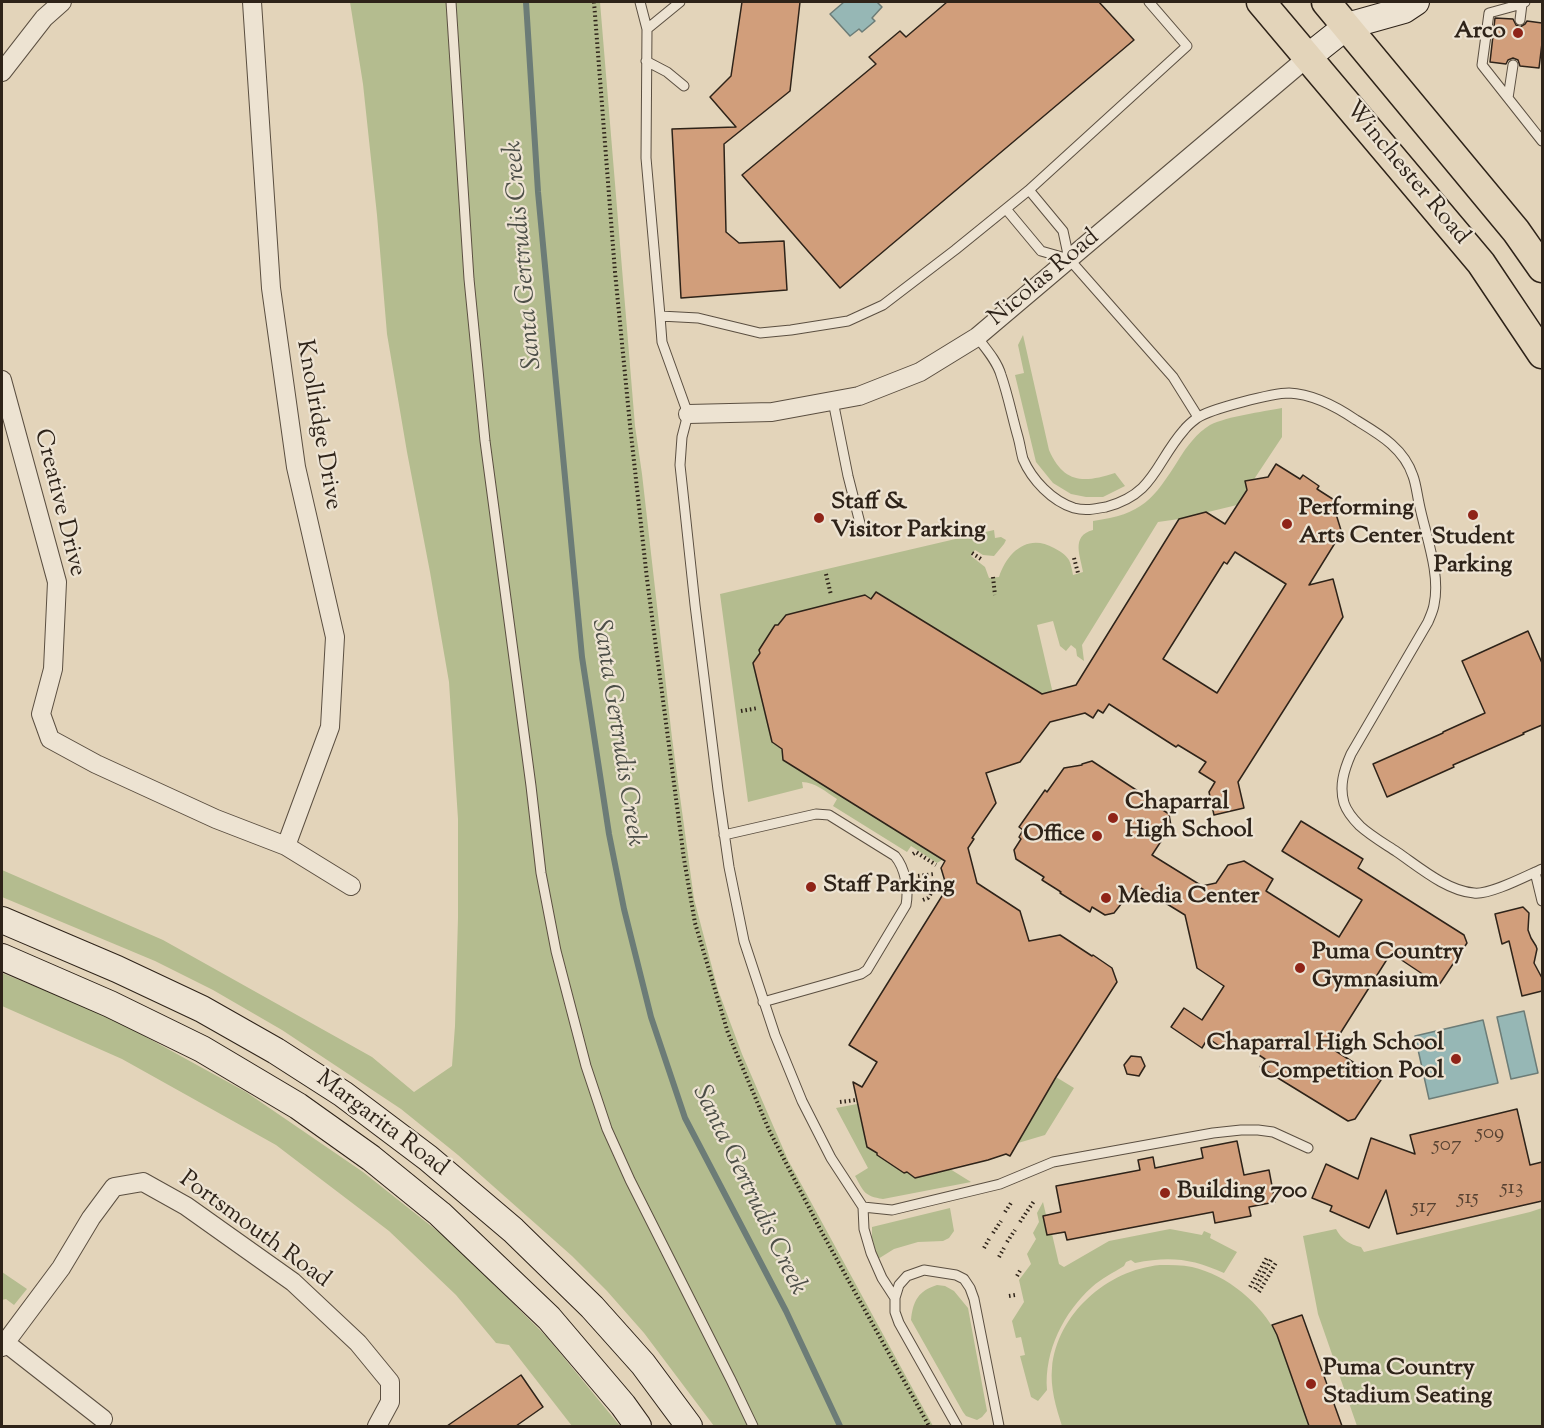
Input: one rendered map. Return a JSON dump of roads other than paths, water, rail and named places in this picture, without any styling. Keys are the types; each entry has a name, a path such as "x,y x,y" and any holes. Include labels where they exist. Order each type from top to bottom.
{"main road":[{"name":"Winchester Road","path":"1261,2 1480,263 1542,354"},
{"name":"Winchester Road","path":"1326,2 1353,14 1542,268"},
{"name":"Nicolas Road","path":"1308,57 1353,14 1404,10 1416,2"},
{"name":"Margarita Road","path":"2,920 117,969 202,1009 276,1050 343,1094 428,1158 513,1230 599,1315 643,1364 690,1426"},
{"name":"Margarita Road","path":"2,957 110,1004 202,1049 298,1106 371,1158 440,1214 549,1318 638,1426"}],"street":[{"path":"2,72 44,18 62,2"},
{"name":"Knollridge Drive","path":"252,2 271,288 296,467 335,637 330,727 286,846"},
{"name":"Nicolas Road","path":"688,414 772,412 833,401 859,396 920,372 977,337 1308,57"},
{"name":"Creative Drive","path":"2,380 57,582 53,669 41,714 50,739 96,764 216,819 286,846 351,886"},
{"name":"Portsmouth Road","path":"3,1343 61,1268 114,1187 143,1182 186,1206 293,1282 358,1343 390,1382 390,1402 377,1426"},
{"path":"3,1343 102,1419"}],"lane":[{"path":"451,2 469,279 485,441 541,873 556,951 586,1066 607,1129 630,1180 753,1426"},
{"path":"640,2 646,29 646,158 662,342 688,414 682,437 680,465 694,605 729,867 744,941 774,1035 802,1101 831,1158 863,1207 864,1229 871,1253 882,1278 895,1298"},
{"path":"646,29 680,2"},
{"path":"660,316 698,318 760,333 848,321 883,305 956,250 1029,190 1187,46 1149,2"},
{"path":"1520,20 1524,2 1489,12 1482,65 1542,141"},
{"path":"646,61 667,72 684,86"},
{"path":"1508,98 1513,65"},
{"path":"1029,190 1063,231 1069,259 1173,377 1198,417"},
{"path":"1006,209 1041,250 1069,259"},
{"path":"977,337 1001,373 1023,459 1049,493 1062,503 1076,508 1094,510 1122,503 1142,489 1184,429 1198,417 1246,402 1289,393 1328,403 1396,448 1413,475 1436,575 1434,606 1428,622 1351,754 1343,773 1344,803 1350,814 1368,833 1443,883 1476,894 1539,870 1542,901"},
{"path":"833,401 862,531"},
{"path":"724,836 816,814 829,814 895,856 901,863 908,895 906,905 867,970 861,974 763,1002"},
{"path":"863,1207 892,1210 1000,1184 1053,1162 1213,1133 1241,1130 1273,1132 1308,1148"},
{"path":"957,1426 898,1323 895,1312 895,1298 899,1285 907,1276 924,1270 956,1275 964,1279 970,1288 999,1426"}],"water":[{"path":"844,2 877,2 882,7 872,18 875,21 862,32 859,29 850,36 830,14"},
{"path":"1524,1011 1538,1073 1511,1079 1497,1017"},
{"name":"Chaparral High School Competition Pool","path":"1483,1020 1498,1083 1429,1099 1415,1036"}],"waterway":[{"name":"Santa Gertrudis Creek","path":"526,2 538,192 582,657 609,834 624,909 651,1017 685,1118 786,1311 840,1426"}],"place":[{"name":"Arco","path":"1518,33"},
{"name":"Student Parking","path":"1473,515"},
{"name":"Staff & Visitor Parking","path":"819,518"},
{"name":"Performing Arts Center","path":"1287,524"},
{"name":"Chaparral High School","path":"1113,818"},
{"name":"Office","path":"1097,836"},
{"name":"Staff Parking","path":"811,887"},
{"name":"Media Center","path":"1106,898"},
{"name":"Puma Country Gymnasium","path":"1300,968"},
{"name":"Chaparral High School Competition Pool","path":"1456,1059"},
{"name":"Building 700","path":"1165,1193"},
{"name":"Puma Country Stadium Seating","path":"1311,1384"}]}
